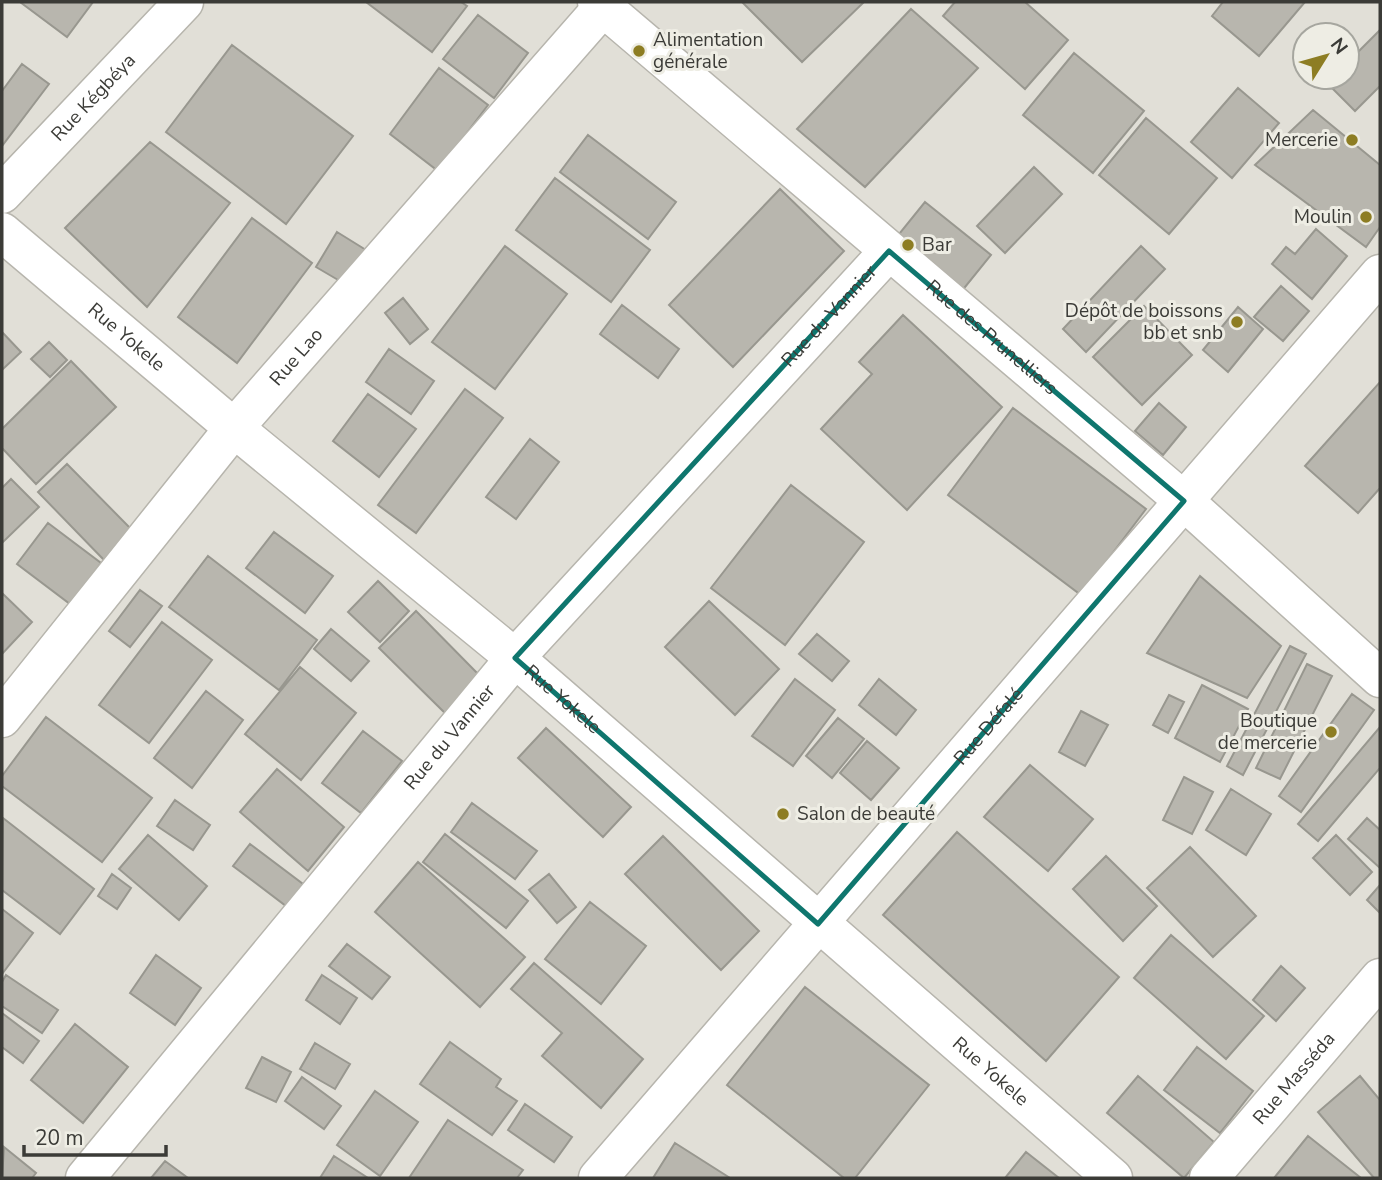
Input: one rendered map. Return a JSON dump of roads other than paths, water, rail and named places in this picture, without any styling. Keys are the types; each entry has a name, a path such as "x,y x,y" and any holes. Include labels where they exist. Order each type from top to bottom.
{"street":[{"name":"Rue Kégbéya","path":"2,194 184,2"},
{"name":"Rue des Prunelliers","path":"600,4 1184,500 1380,678"},
{"name":"Rue Lao","path":"2,718 234,428 600,4"},
{"name":"Rue Yokele","path":"2,232 234,428 515,658 1113,1178"},
{"name":"Rue du Vannier","path":"85,1178 515,658 889,251"},
{"name":"Rue Défalé","path":"598,1178 1380,274"},
{"name":"Rue Masséda","path":"1209,1178 1380,978"}],"place":[{"name":"Alimentation générale","path":"639,51"},
{"name":"Mercerie","path":"1352,140"},
{"name":"Moulin","path":"1366,217"},
{"name":"Bar","path":"908,245"},
{"name":"Dépôt de boissons bb et snb","path":"1237,322"},
{"name":"Boutique de mercerie","path":"1331,732"},
{"name":"Salon de beauté","path":"783,814"}]}
